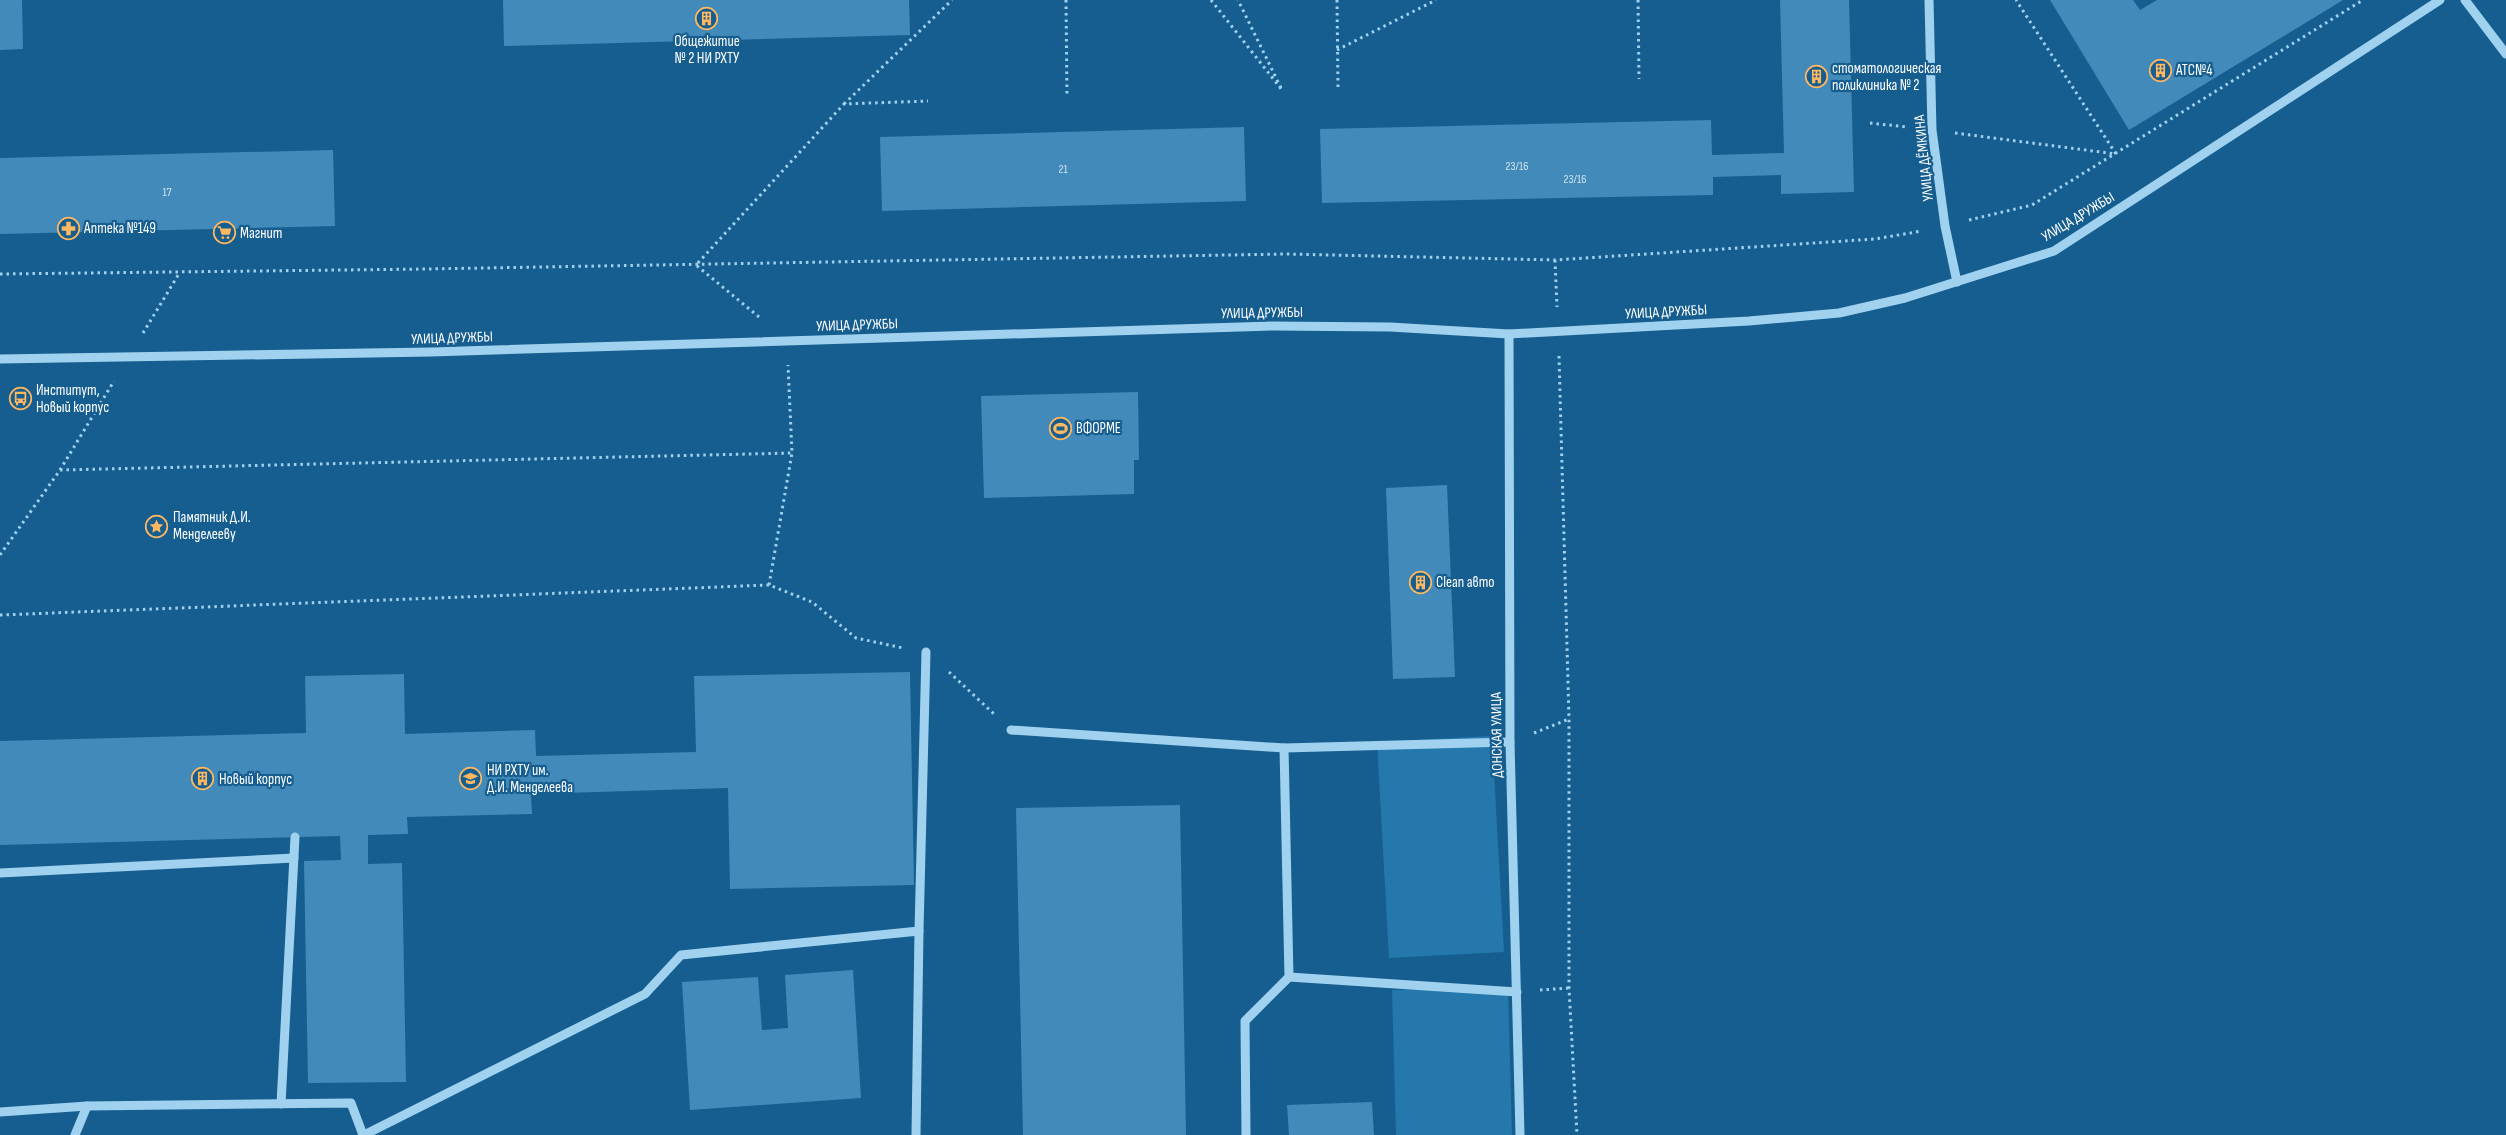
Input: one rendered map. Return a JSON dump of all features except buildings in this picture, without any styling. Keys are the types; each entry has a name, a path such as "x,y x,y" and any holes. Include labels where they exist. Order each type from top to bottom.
{"street":[{"name":"УЛИЦА ДЁМКИНА","path":"1929,0 1932,130 1945,226 1957,282"},
{"name":"УЛИЦА ДРУЖБЫ","path":"0,359 431,352 1272,326 1390,327 1509,334 1749,321 1839,312 1905,298 2054,251 2440,0"},
{"path":"2465,0 2506,54"},
{"name":"ДОНСКАЯ УЛИЦА","path":"1509,334 1510,742 1520,1135"},
{"path":"916,1135 926,652"},
{"path":"1011,730 1284,748 1510,742"},
{"path":"1246,1135 1245,1021 1289,977 1284,748"},
{"path":"281,1104 295,837"},
{"path":"0,874 294,858"},
{"path":"0,1112 87,1106 351,1103 363,1135 645,994 681,955 919,931"},
{"path":"1289,977 1517,992"},
{"path":"75,1135 87,1106"}],"path":[{"path":"696,265 844,104 952,0"},
{"path":"1066,0 1067,96"},
{"path":"1211,0 1282,90 1238,0"},
{"path":"1337,0 1338,88"},
{"path":"1337,50 1436,0"},
{"path":"1638,0 1639,79"},
{"path":"2016,0 2116,154"},
{"path":"0,274 696,265 1286,254 1555,260 1875,239 1945,226 2032,205 2364,0"},
{"path":"844,104 928,101"},
{"path":"1870,123 2116,154"},
{"path":"1555,260 1569,719 1569,988 1577,1135"},
{"path":"696,265 787,341 792,453 769,585"},
{"path":"0,555 60,470 180,272"},
{"path":"60,470 792,453"},
{"path":"0,615 769,585 812,602 856,638 926,652 961,682 1011,730"},
{"path":"1510,742 1569,719"},
{"path":"1517,992 1569,988"}],"shaded area":[{"path":"1492,736 1504,952 1389,958 1377,742"},
{"path":"1508,987 1512,1135 1396,1135 1392,990"}],"place":[{"name":"Общежитие № 2 НИ РХТУ","path":"707,18"},
{"name":"АТС№4","path":"2160,70"},
{"name":"стоматологическая поликлиника № 2","path":"1816,77"},
{"name":"Аптека №149","path":"68,228"},
{"name":"Магнит","path":"224,233"},
{"name":"Институт, Новый корпус","path":"20,399"},
{"name":"ВФОРМЕ","path":"1060,428"},
{"name":"Памятник Д.И. Менделееву","path":"157,526"},
{"name":"Сlean авто","path":"1420,582"},
{"name":"Новый корпус","path":"203,779"},
{"name":"НИ РХТУ им. Д.И. Менделеева","path":"471,779"}]}
